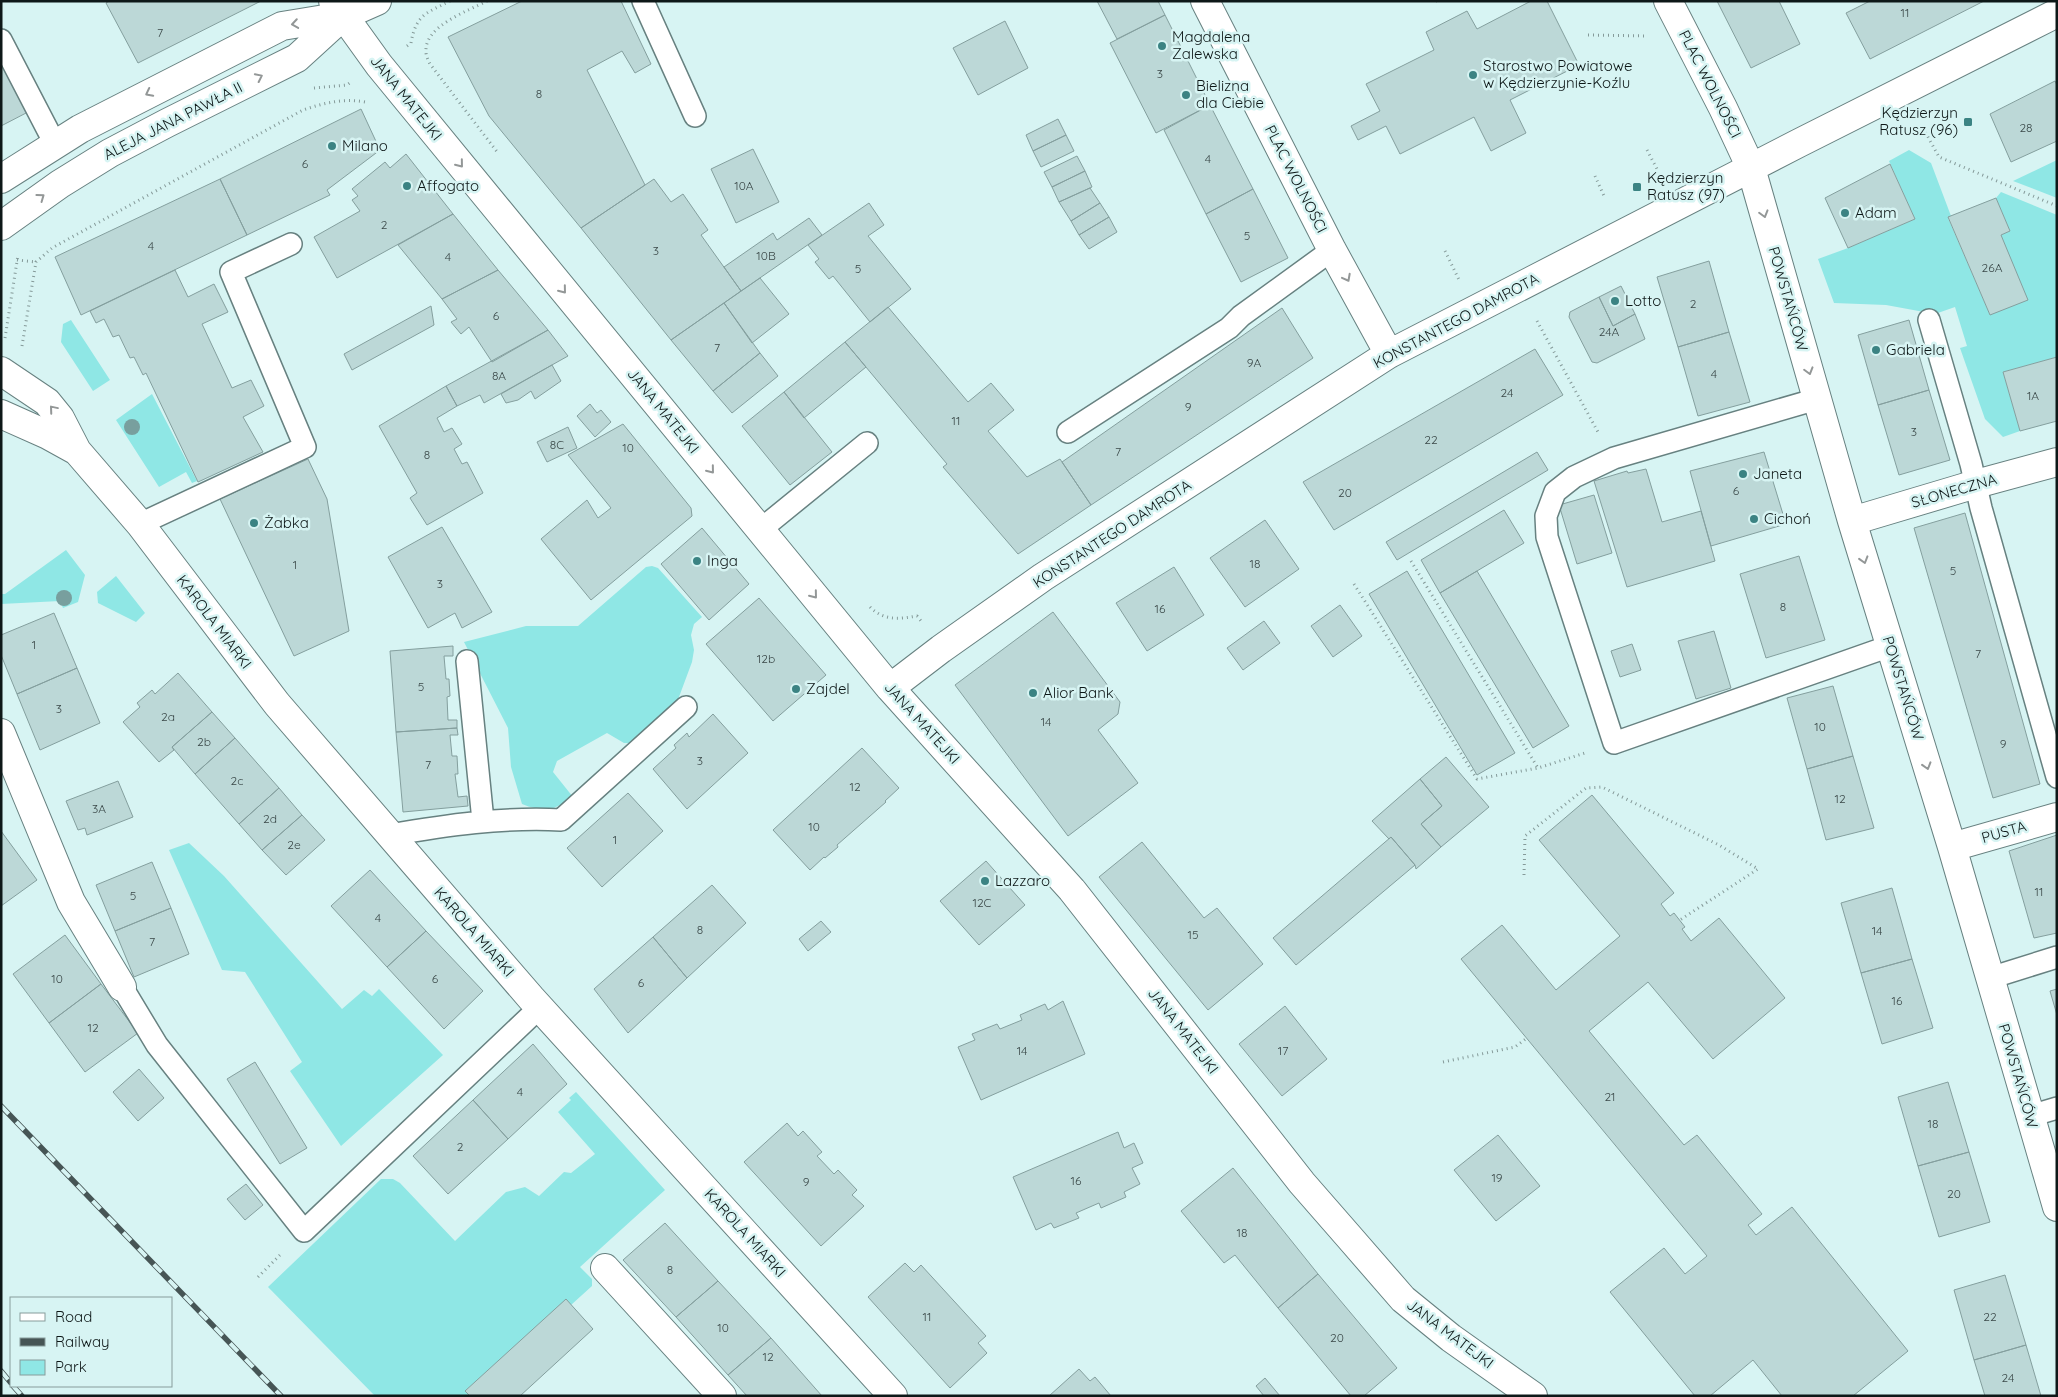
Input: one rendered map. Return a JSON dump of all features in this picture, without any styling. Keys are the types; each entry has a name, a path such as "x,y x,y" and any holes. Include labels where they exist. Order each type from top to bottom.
{"street":[{"name":"ALEJA JANA PAWŁA II","path":"1,179 55,144 112,112 282,26 338,9 377,1"},
{"name":"PLAC WOLNOŚCI","path":"1206,1 1332,250 1389,354"},
{"name":"PLAC WOLNOŚCI","path":"1668,1 1723,108 1751,168"},
{"name":"ALEJA JANA PAWŁA II","path":"1,226 60,184 110,153 166,123 298,58 338,9"},
{"name":"JANA MATEJKI","path":"338,9 379,65 890,688 1072,890 1302,1183 1403,1299 1451,1338 1533,1396"},
{"name":"KONSTANTEGO DAMROTA","path":"890,688 941,649 1043,577 1389,354 2057,13"},
{"name":"POWSTAŃCÓW","path":"1751,168 1852,521 1952,847 2057,1207"},
{"name":"KAROLA MIARKI","path":"1,371 47,402 60,418 77,451 140,524 277,704 540,1008 893,1396"},
{"name":"KAROLA MIARKI","path":"1,414 48,435 77,451"},
{"name":"SŁONECZNA","path":"1852,521 2057,462"},
{"path":"1,733 71,902 122,986"},
{"name":"PUSTA","path":"1952,847 2057,817"},
{"path":"605,1268 722,1396"}],"lane":[{"path":"643,1 696,116"},
{"path":"1,40 55,144"},
{"path":"140,524 306,447 231,272 291,244"},
{"path":"1068,432 1229,328 1241,316 1332,250"},
{"path":"1929,320 2057,777"},
{"path":"1817,400 1614,458 1574,477 1555,492 1546,516 1547,537 1614,743 1890,646"},
{"path":"760,530 866,443"},
{"path":"467,661 483,821"},
{"path":"390,835 483,821 561,820 686,707"},
{"path":"1990,978 2057,957"},
{"path":"122,986 157,1045 304,1231 540,1008"},
{"path":"2030,1116 2057,1108"}],"path":[{"path":"312,88 347,85 379,65 411,42 414,27 422,16 450,1"},
{"path":"487,1 444,24 430,34 426,52 430,64 470,114 503,161"},
{"path":"1588,35 1654,36"},
{"path":"20,352 36,262 52,248 304,110 327,102 352,100 375,104 430,64"},
{"path":"1923,128 1940,157 2057,206"},
{"path":"1647,150 1657,169"},
{"path":"1595,176 1604,196"},
{"path":"1445,251 1462,284"},
{"path":"5,344 16,260 20,253"},
{"path":"9,258 36,262"},
{"path":"1537,321 1614,458"},
{"path":"1411,560 1538,768"},
{"path":"1354,584 1477,779 1538,768 1614,743"},
{"path":"864,602 876,613 894,620 918,616 941,649"},
{"path":"1524,875 1525,836 1586,788 1602,787 1719,845 1758,869 1680,920"},
{"path":"1443,1062 1515,1048 1527,1038"}],"green space":[{"path":"1909,150 1931,163 1951,216 1948,218 1990,315 2001,235 2010,231 1996,198 2001,192 2057,215 2057,357 2003,372 2020,431 2003,437 1985,419 1960,348 1967,346 1955,307 1935,314 1886,305 1834,303 1818,259 1915,219 1889,161"},
{"path":"2057,160 2057,198 2013,181"},
{"path":"71,320 110,380 93,391 61,342 63,324"},
{"path":"152,394 197,481 192,483 186,472 159,487 116,420"},
{"path":"66,550 85,575 78,602 63,608 60,601 1,604 1,594 5,594"},
{"path":"646,567 658,568 702,617 694,624 691,635 694,650 692,662 676,705 629,743 624,743 607,733 557,761 553,772 573,797 566,802 549,809 537,809 522,804 511,767 508,728 464,642 526,626 578,626"},
{"path":"116,576 145,613 136,622 98,603 97,592"},
{"path":"189,843 224,876 342,1009 364,990 372,996 379,989 443,1055 341,1146 290,1071 302,1062 245,972 222,970 169,850"},
{"path":"576,1092 665,1190 580,1267 592,1279 592,1286 571,1305 566,1300 465,1391 470,1396 375,1396 268,1287 381,1179 393,1179 400,1183 455,1241 506,1192 525,1187 539,1196 564,1172 571,1173 595,1154 558,1112 571,1100 569,1098"}],"building":[{"path":"109,1 261,1 138,63 106,3"},
{"path":"522,1 621,1 651,64 635,73 622,51 587,70 645,185 581,228 489,116 448,37"},
{"path":"1097,1 1158,1 1165,15 1117,39"},
{"name":"Starostwo Powiatowe w Kędzierzynie-Koźlu","path":"1531,1 1547,1 1579,65 1510,100 1526,133 1491,151 1474,117 1400,154 1386,126 1358,140 1351,126 1380,111 1366,84 1434,50 1426,32 1467,11 1477,29"},
{"path":"1717,1 1779,1 1800,44 1751,68"},
{"path":"1870,1 1984,1 1870,59 1846,13"},
{"path":"1165,15 1210,105 1156,133 1110,43"},
{"path":"1005,21 1028,68 978,95 953,48"},
{"path":"1,62 28,112 1,126"},
{"path":"2055,81 2057,85 2057,141 2011,162 1990,114"},
{"path":"1210,105 1253,189 1206,214 1164,130"},
{"path":"361,109 380,150 327,190 330,195 247,235 220,179"},
{"path":"1058,119 1066,135 1033,151 1026,135"},
{"path":"1066,135 1074,151 1041,167 1033,151"},
{"path":"753,149 779,202 736,223 711,169"},
{"path":"406,154 453,214 337,278 314,237 360,211 352,200 358,196 352,189 385,162 390,168"},
{"path":"1077,156 1085,171 1052,187 1044,172"},
{"path":"1890,164 1915,219 1848,248 1825,198"},
{"path":"1085,171 1092,187 1059,202 1052,187"},
{"path":"220,179 247,235 81,315 55,257"},
{"path":"654,179 671,202 683,194 708,230 701,235 741,291 671,340 581,228"},
{"path":"1090,188 1100,203 1071,221 1059,202"},
{"path":"1253,189 1288,258 1241,282 1206,214"},
{"path":"1996,198 2010,231 2001,235 2028,300 1990,315 1948,217"},
{"path":"869,203 884,225 868,236 911,289 870,322 833,276 829,279 815,262 819,259 808,245"},
{"path":"1100,203 1109,217 1079,235 1071,221"},
{"path":"453,214 498,270 442,299 398,245"},
{"path":"1109,217 1117,232 1089,249 1079,235"},
{"path":"809,218 822,235 741,291 724,267 773,233 777,240"},
{"path":"1709,261 1729,332 1678,347 1657,277"},
{"path":"175,270 188,297 214,284 228,312 202,324 232,388 251,380 264,406 243,417 263,452 198,482 146,373 143,375 134,357 130,358 119,335 113,337 104,319 96,323 90,311"},
{"path":"498,270 548,330 492,362 469,327 461,334 451,322 457,319 442,299"},
{"path":"760,278 789,314 752,343 724,303"},
{"path":"1621,286 1635,314 1613,326 1599,297"},
{"path":"1599,297 1613,326 1635,314 1645,339 1597,363 1592,362 1569,317 1570,312"},
{"path":"724,303 760,353 713,391 671,340"},
{"path":"431,306 434,325 352,370 344,354"},
{"path":"888,307 968,402 991,383 1014,410 988,431 1027,477 1060,459 1091,505 1018,554 943,467 947,464 845,342"},
{"path":"1282,308 1313,358 1091,505 1062,462"},
{"path":"1909,320 1929,390 1878,405 1858,335"},
{"path":"548,330 568,356 484,403 480,395 457,406 446,386"},
{"path":"1729,332 1750,402 1698,416 1678,347"},
{"path":"845,342 866,367 804,418 784,392"},
{"path":"1535,349 1563,395 1334,530 1303,482"},
{"path":"760,353 778,376 732,413 713,391"},
{"path":"2057,357 2057,421 2020,431 2003,372"},
{"path":"552,365 561,381 535,399 531,391 518,400 506,403 501,394"},
{"path":"446,386 457,406 437,418 444,432 452,428 462,444 454,449 462,464 467,462 483,493 427,525 410,498 417,493 379,426"},
{"path":"1929,390 1950,460 1899,475 1878,405"},
{"path":"784,392 832,452 790,485 742,426"},
{"path":"590,404 597,413 601,410 611,422 595,437 577,416"},
{"path":"623,424 691,508 692,516 591,600 541,539 587,500 598,518 611,508 568,455"},
{"path":"568,427 577,448 547,462 537,442"},
{"path":"1537,452 1548,470 1397,560 1386,542"},
{"path":"1764,452 1786,524 1711,546 1690,471"},
{"path":"308,459 327,499 349,631 294,656 220,499"},
{"path":"1646,469 1662,522 1701,511 1715,561 1627,587 1594,481 1627,471 1628,473"},
{"path":"1594,495 1612,553 1577,564 1559,505"},
{"path":"1504,510 1524,543 1440,593 1421,560"},
{"path":"1965,513 2040,784 1993,798 1914,528"},
{"path":"1265,520 1299,569 1245,607 1210,558"},
{"path":"442,527 492,612 462,628 455,613 428,628 388,557"},
{"path":"702,528 749,584 709,620 661,564"},
{"path":"1799,556 1825,640 1766,658 1740,574"},
{"path":"1174,567 1204,615 1147,651 1116,603"},
{"path":"1407,571 1515,753 1477,775 1369,594"},
{"path":"1477,571 1569,726 1533,748 1440,593"},
{"path":"759,598 826,675 773,721 706,644"},
{"path":"1340,605 1362,636 1333,657 1311,626"},
{"path":"1053,612 1120,702 1118,714 1098,730 1138,783 1068,836 955,685"},
{"path":"54,613 77,668 17,694 1,655 1,635"},
{"path":"1264,621 1280,643 1243,670 1227,648"},
{"path":"1714,631 1731,688 1696,699 1678,641"},
{"path":"1632,644 1641,670 1620,677 1611,651"},
{"path":"453,646 453,656 444,656 446,679 449,679 450,696 447,697 448,720 457,720 457,728 396,732 390,651"},
{"path":"77,668 100,723 40,750 17,694"},
{"path":"178,673 212,712 172,747 174,750 159,762 123,722 140,707 137,703 152,690 155,694"},
{"path":"1833,686 1853,756 1807,769 1787,698"},
{"path":"212,712 235,738 195,774 172,747"},
{"path":"713,714 748,753 687,809 653,769 676,748 674,745 687,733 689,737"},
{"path":"457,728 458,735 450,735 452,756 457,756 458,774 455,774 458,797 467,796 468,806 403,812 396,732"},
{"path":"235,738 279,788 239,824 195,774"},
{"path":"862,748 899,788 886,802 837,845 838,847 810,870 773,830"},
{"path":"1853,756 1874,828 1826,840 1807,769"},
{"path":"1446,757 1489,807 1441,847 1421,824 1442,806 1420,779"},
{"path":"1420,779 1442,806 1421,824 1441,847 1416,869 1415,865 1391,837 1389,839 1372,821"},
{"path":"118,781 133,817 87,835 85,828 78,830 66,801"},
{"path":"279,788 302,815 262,850 239,824"},
{"path":"628,793 663,831 602,887 567,848"},
{"path":"1592,795 1674,893 1661,904 1670,916 1674,913 1685,927 1682,929 1691,941 1719,918 1785,998 1713,1059 1648,982 1589,1031 1684,1145 1697,1135 1762,1214 1748,1225 1756,1235 1792,1207 1908,1351 1853,1396 1782,1396 1753,1360 1710,1396 1695,1396 1610,1292 1664,1248 1685,1274 1707,1256 1461,959 1502,925 1556,990 1620,936 1539,840"},
{"path":"302,815 325,840 286,875 262,850"},
{"path":"1,831 37,880 1,906"},
{"path":"2057,835 2057,933 2034,938 2009,851"},
{"path":"1391,837 1415,865 1296,965 1273,938"},
{"path":"1142,842 1204,918 1217,908 1263,964 1208,1010 1099,877"},
{"path":"986,861 1025,905 979,945 940,901"},
{"path":"152,862 171,908 115,931 96,885"},
{"path":"370,870 426,931 387,967 331,906"},
{"path":"712,885 746,923 687,978 653,937"},
{"path":"1892,888 1912,959 1861,973 1841,903"},
{"path":"171,908 189,954 134,977 115,931"},
{"path":"821,921 831,932 808,951 799,939"},
{"path":"426,931 483,991 444,1029 387,967"},
{"path":"65,935 101,984 49,1023 13,974"},
{"path":"653,937 687,978 628,1033 594,989"},
{"path":"1912,959 1933,1028 1882,1044 1861,973"},
{"path":"101,984 138,1033 85,1072 49,1023"},
{"path":"2057,989 2057,1015 2050,991"},
{"path":"1063,1001 1085,1054 981,1100 958,1047 975,1040 972,1034 997,1024 1000,1029 1022,1020 1020,1015 1045,1004 1048,1010"},
{"path":"1285,1006 1327,1059 1282,1096 1239,1044"},
{"path":"533,1044 567,1084 508,1139 473,1100"},
{"path":"255,1062 307,1148 280,1164 227,1079"},
{"path":"139,1069 164,1098 138,1121 113,1092"},
{"path":"1948,1082 1969,1152 1918,1166 1898,1097"},
{"path":"473,1100 508,1139 448,1194 413,1156"},
{"path":"787,1123 798,1136 803,1131 822,1152 817,1156 834,1174 838,1170 857,1190 852,1195 864,1206 821,1246 744,1162"},
{"path":"1118,1132 1124,1148 1134,1143 1143,1163 1132,1168 1140,1184 1124,1192 1126,1197 1101,1208 1099,1203 1076,1213 1079,1218 1054,1228 1051,1223 1036,1230 1013,1177"},
{"path":"1498,1135 1540,1186 1496,1221 1454,1170"},
{"path":"1969,1152 1990,1222 1939,1237 1918,1166"},
{"path":"1233,1168 1318,1274 1278,1308 1235,1255 1224,1263 1181,1211"},
{"path":"246,1184 263,1205 245,1220 227,1199"},
{"path":"665,1223 718,1281 676,1317 623,1260"},
{"path":"905,1263 914,1272 921,1265 986,1336 978,1343 987,1353 950,1388 868,1297"},
{"path":"1318,1274 1397,1368 1364,1396 1351,1396 1278,1308"},
{"path":"2005,1275 2026,1345 1974,1360 1954,1290"},
{"path":"718,1281 771,1338 728,1375 676,1317"},
{"path":"566,1299 593,1329 520,1396 470,1396 465,1391"},
{"path":"771,1338 822,1396 747,1396 728,1375"},
{"path":"2026,1345 2041,1396 1985,1396 1974,1360"},
{"path":"1079,1369 1090,1381 1095,1377 1111,1396 1049,1396"},
{"path":"1265,1378 1280,1396 1264,1396 1256,1386"}],"railway":[{"path":"1,1106 281,1396"},
{"path":"1,1371 10,1382"},
{"path":"14,1387 22,1396"}],"place":[{"name":"Magdalena Zalewska","path":"1162,46"},
{"name":"Starostwo Powiatowe w Kędzierzynie-Koźlu","path":"1473,75"},
{"name":"Bielizna dla Ciebie","path":"1186,95"},
{"name":"Kędzierzyn Ratusz (96)","path":"1968,122"},
{"name":"Milano","path":"332,146"},
{"name":"Affogato","path":"407,186"},
{"name":"Kędzierzyn Ratusz (97)","path":"1637,187"},
{"name":"Adam","path":"1845,213"},
{"name":"Lotto","path":"1615,301"},
{"name":"Gabriela","path":"1876,350"},
{"name":"Janeta","path":"1743,474"},
{"name":"Cichoń","path":"1754,519"},
{"name":"Żabka","path":"254,523"},
{"name":"Inga","path":"697,561"},
{"name":"Zajdel","path":"796,689"},
{"name":"Alior Bank","path":"1033,693"},
{"name":"Lazzaro","path":"985,881"}]}
